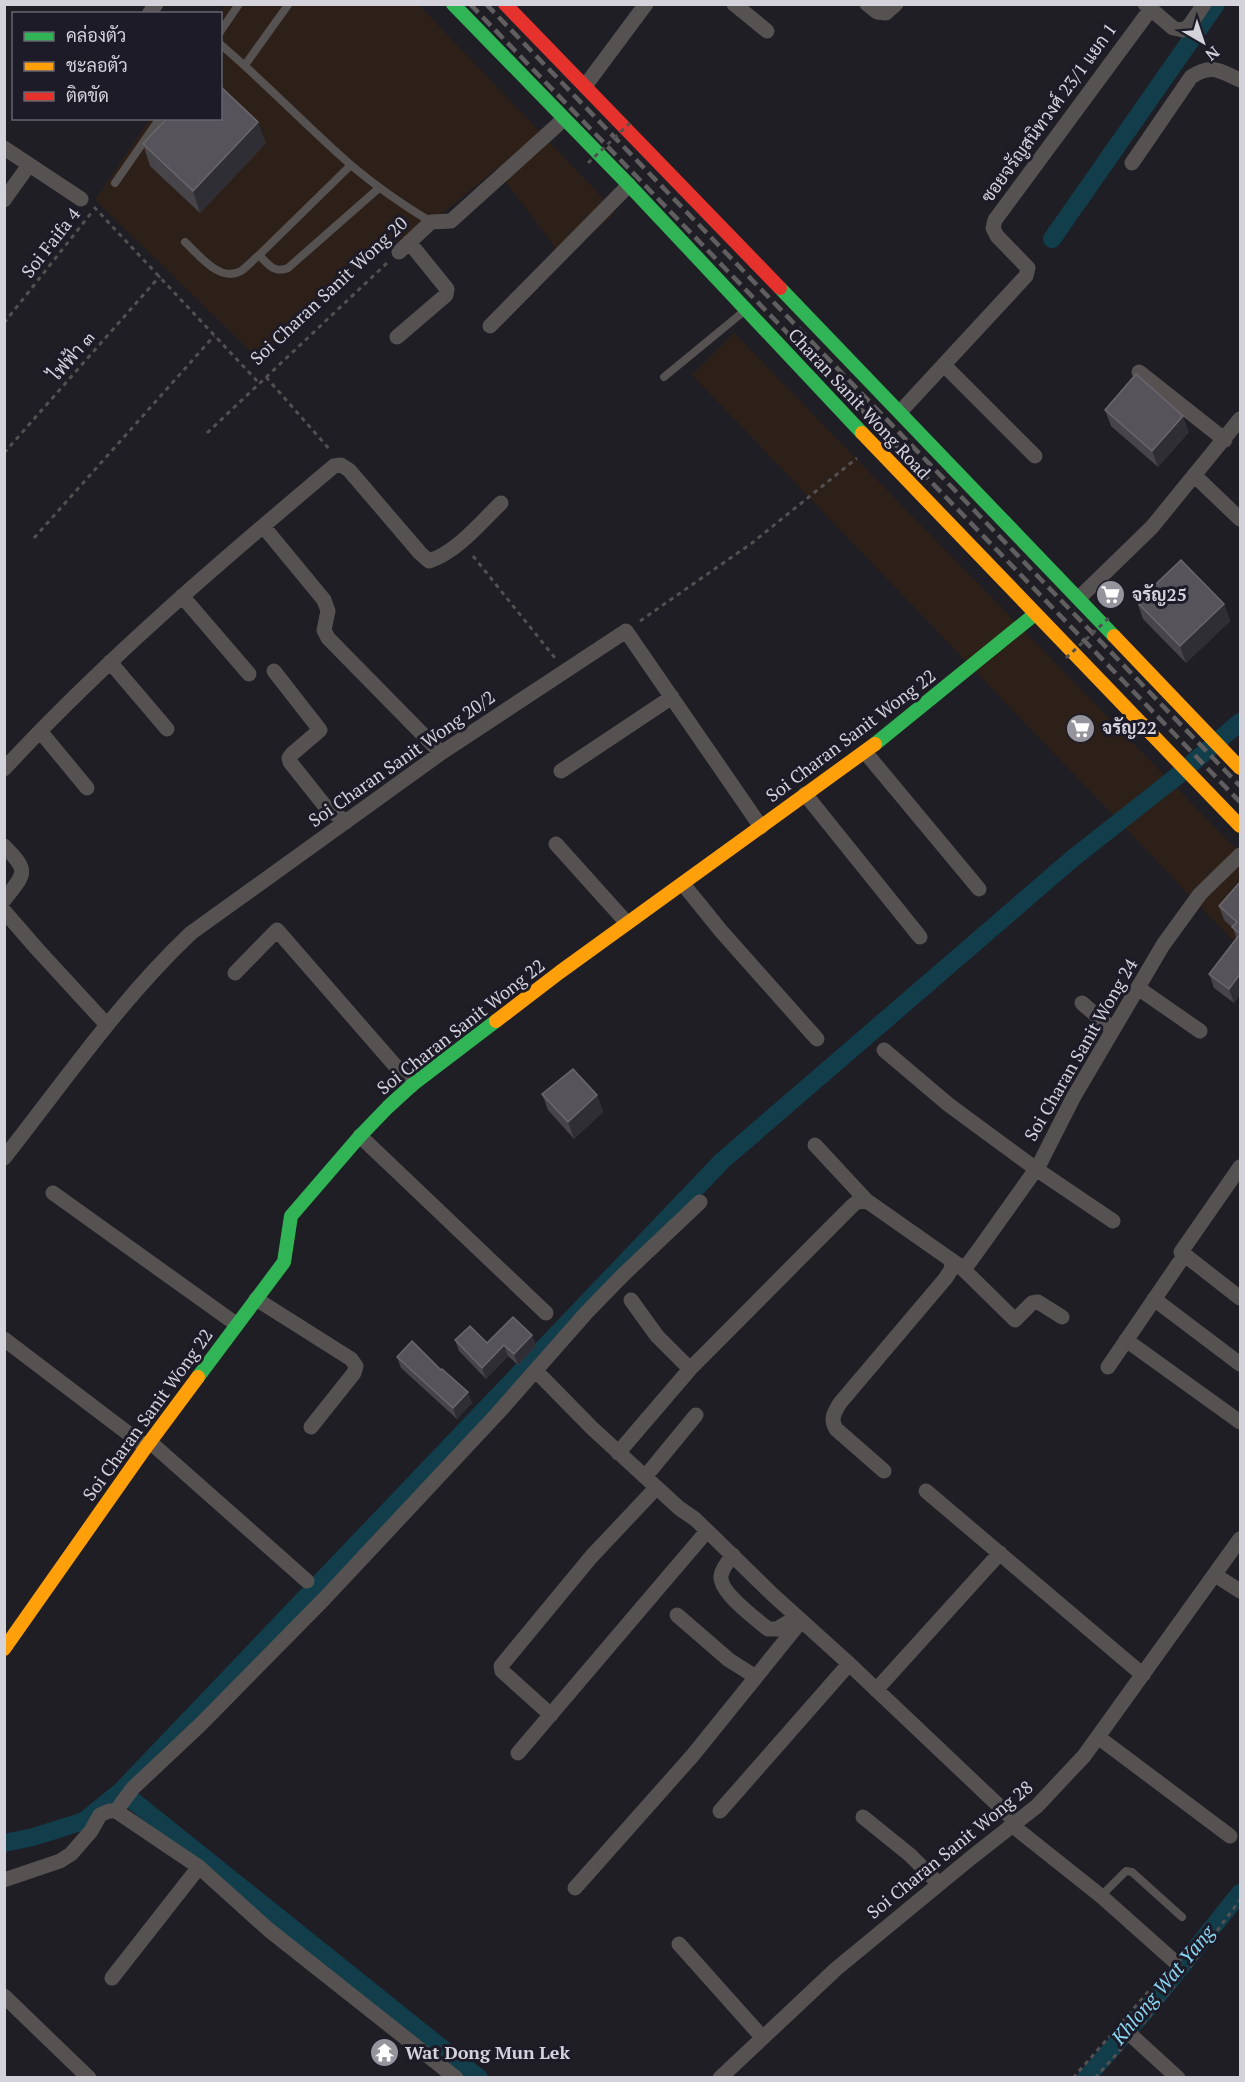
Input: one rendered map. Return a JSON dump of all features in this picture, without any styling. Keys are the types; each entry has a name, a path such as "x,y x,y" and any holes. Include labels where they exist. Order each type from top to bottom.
{"main road":[{"name":"Charan Sanit Wong Road","path":"453,4 629,185 873,445 1240,826"},
{"name":"Charan Sanit Wong Road","path":"505,4 578,89 900,412 1240,768"},
{"path":"560,115 578,89"},
{"name":"Soi Charan Sanit Wong 22","path":"7,1640 148,1444 284,1262 288,1247 288,1221 291,1216 388,1107 490,1023 865,752 1035,614"}],"street":[{"path":"734,4 767,31"},
{"path":"867,4 877,12 886,13 895,5"},
{"path":"1147,7 1173,28 1183,30 1190,25 1204,4"},
{"path":"578,89 642,6"},
{"name":"ซอยจรัญสนิทวงศ์ 23/1 แยก 1","path":"945,366 1026,276 1028,268 997,236 993,228 995,220 1147,7"},
{"path":"1132,163 1191,77 1201,70 1214,68 1240,80"},
{"name":"Soi Charan Sanit Wong 20","path":"404,247 431,222 451,221 560,115"},
{"path":"4,148 81,199"},
{"path":"4,200 29,165"},
{"path":"490,326 629,185"},
{"path":"398,337 446,295 447,289 404,247"},
{"path":"900,412 945,366 1035,456"},
{"path":"1139,372 1225,440"},
{"path":"1079,598 1152,527 1240,419"},
{"path":"4,769 110,662 262,526 334,466 341,465 349,470 429,561 441,558 501,503"},
{"path":"1194,475 1240,519"},
{"path":"262,526 324,600 328,611 324,630 328,638 441,753"},
{"path":"182,596 249,674"},
{"path":"626,631 761,826"},
{"name":"Soi Charan Sanit Wong 20/2","path":"4,1158 107,1025 170,953 191,933 441,753 626,631"},
{"path":"110,662 167,729"},
{"path":"274,671 320,730 292,754 289,758 290,762 326,806 346,822"},
{"path":"561,771 672,697"},
{"path":"40,731 87,788"},
{"path":"865,752 980,889"},
{"path":"805,794 920,937"},
{"path":"556,844 627,923"},
{"path":"4,846 21,862 22,873 19,883 4,900"},
{"name":"Soi Charan Sanit Wong 24","path":"884,1472 836,1429 832,1422 840,1403 956,1264 968,1264 1036,1169 1073,1098 1163,945 1200,894 1240,855"},
{"path":"683,884 817,1040"},
{"path":"4,910 107,1025"},
{"path":"235,973 277,930 412,1085"},
{"path":"1138,988 1200,1031"},
{"path":"1082,1003 1113,1030"},
{"path":"884,1050 949,1106 1113,1221"},
{"path":"360,1136 546,1313"},
{"path":"816,1145 867,1201 956,1264 1015,1320 1032,1303 1038,1302 1062,1317"},
{"path":"1240,1167 1181,1252 1240,1299"},
{"path":"53,1193 236,1324"},
{"path":"618,1452 690,1369 852,1206 857,1202 867,1201"},
{"path":"4,1880 60,1861 84,1839 100,1815 118,1808 133,1788 200,1725 325,1598 536,1371 587,1312 700,1202"},
{"path":"1108,1367 1179,1263"},
{"path":"256,1299 351,1359 356,1366 354,1373 310,1427"},
{"path":"631,1299 657,1336 690,1369"},
{"path":"1154,1299 1240,1364"},
{"path":"4,1339 148,1444 307,1581"},
{"path":"1126,1340 1240,1422"},
{"path":"536,1371 618,1452 733,1555 1015,1824 1180,1966"},
{"path":"550,1715 502,1671 501,1666 650,1482 696,1414"},
{"path":"926,1491 1143,1675"},
{"path":"518,1753 707,1531"},
{"name":"Soi Charan Sanit Wong 28","path":"720,2078 836,1969 1037,1806 1084,1756 1239,1544"},
{"path":"876,1690 1000,1553"},
{"path":"733,1555 720,1579 733,1598 768,1629 777,1629 799,1619"},
{"path":"1215,1575 1240,1591"},
{"path":"676,1615 729,1660 756,1677"},
{"path":"575,1887 693,1755 799,1619"},
{"path":"720,1811 849,1664"},
{"path":"1098,1737 1230,1836"},
{"path":"118,1808 199,1867 269,1930 456,2078"},
{"path":"863,1817 910,1855 939,1884"},
{"path":"112,1978 199,1867"},
{"path":"679,1944 762,2037"},
{"path":"4,1996 90,2078"},
{"path":"1132,2036 1178,2078"}],"lane":[{"path":"222,29 239,4"},
{"path":"245,65 288,5"},
{"path":"222,46 351,165 379,188 431,222"},
{"path":"115,183 159,120"},
{"path":"185,242 217,271 228,275 240,272 351,165"},
{"path":"259,255 273,269 281,271 288,268 379,188"},
{"path":"664,377 747,309"},
{"path":"1101,1896 1126,1871 1132,1872 1182,1917"}],"path":[{"path":"588,163 630,123"},
{"path":"81,199 95,208 259,383"},
{"name":"Soi Faifa 4","path":"4,323 95,208"},
{"name":"Soi Charan Sanit Wong 20","path":"207,433 404,247"},
{"name":"ไฟฟ้า ๓","path":"4,453 160,276"},
{"path":"34,538 214,336"},
{"path":"266,377 326,443 341,465"},
{"path":"626,631 752,543 873,445"},
{"path":"473,556 565,671"},
{"path":"1066,658 1111,616"},
{"path":"1180,1966 1240,1900"},
{"path":"1165,1976 1175,1985"}],"shaded area":[{"path":"418,4 616,212 563,258 496,169 447,210 348,272 259,360 95,200 149,120 222,120 221,12 226,5"},
{"path":"734,333 1240,853 1240,948 692,375"}],"building":[{"path":"222,88 258,122 193,191 143,144 165,120 222,120"},
{"path":"1136,374 1183,416 1152,451 1105,410"},
{"path":"1181,560 1224,604 1180,646 1137,602"},
{"path":"1240,882 1240,934 1232,927 1237,922 1219,906"},
{"path":"1240,934 1240,974 1229,989 1209,974"},
{"path":"573,1069 597,1095 568,1122 542,1094"},
{"path":"513,1317 532,1335 514,1354 504,1345 482,1368 455,1340 470,1326 487,1343"},
{"path":"412,1341 441,1370 468,1392 453,1408 397,1357"}],"waterway":[{"path":"1052,239 1216,4"},
{"path":"4,1843 33,1837 84,1821 121,1791 722,1161 1072,859 1176,777 1240,722"},
{"path":"121,1791 479,2078"},
{"name":"Khlong Wat Yang","path":"1086,2078 1152,2003 1240,1893"}],"railway":[{"path":"470,4 1240,802"},
{"path":"486,4 1240,786"}],"traffic: fast":[{"path":"453,4 629,185 862,433"},
{"path":"780,288 1114,636"},
{"path":"875,744 1035,614"},
{"path":"198,1377 284,1262 291,1216 388,1107 412,1085 496,1021"}],"traffic: slow":[{"path":"862,433 1240,826"},
{"path":"1114,636 1240,768"},
{"path":"496,1021 875,744"},
{"path":"4,1649 198,1377"}],"traffic: jam":[{"path":"505,4 780,288"}],"place":[{"name":"จรัญ25","path":"1111,595"},
{"name":"จรัญ22","path":"1081,728"},
{"name":"Wat Dong Mun Lek","path":"384,2053"}]}
